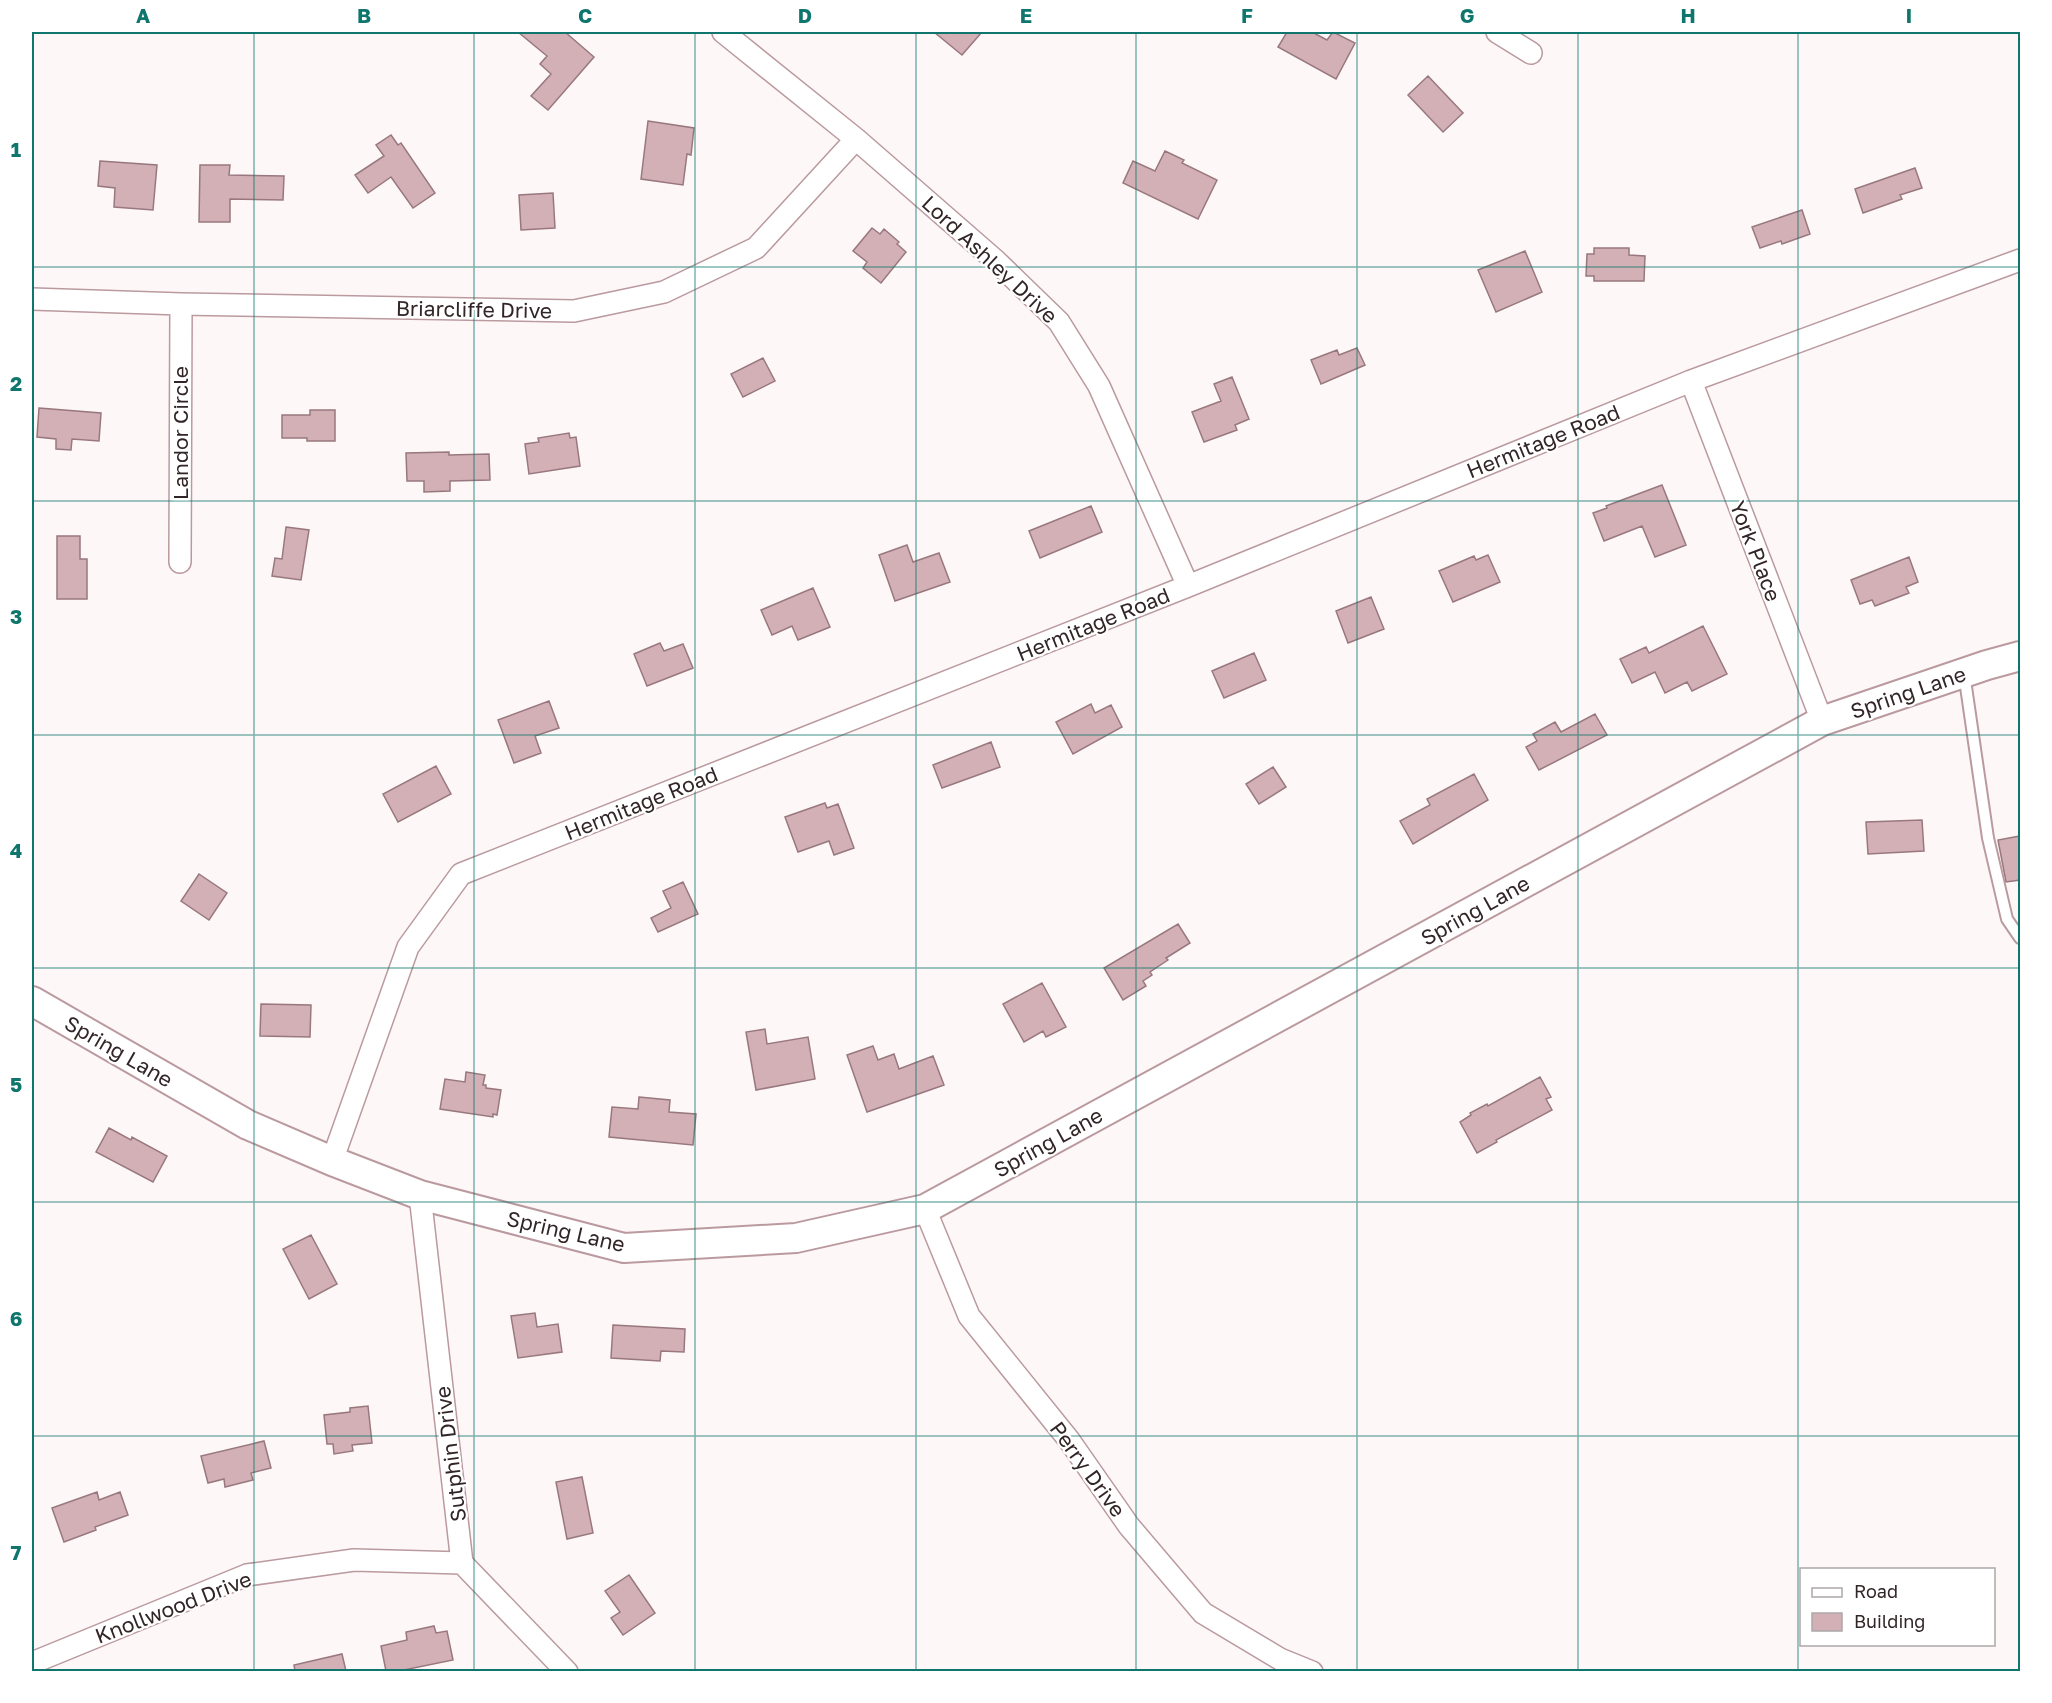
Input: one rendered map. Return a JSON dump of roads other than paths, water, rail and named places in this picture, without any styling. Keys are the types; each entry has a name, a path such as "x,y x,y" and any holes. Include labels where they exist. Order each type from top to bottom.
{"street":[{"name":"Lord Ashley Drive","path":"723,32 856,139 996,261 1059,322 1100,386 1188,586"},
{"path":"1497,32 1531,53"},
{"name":"Briarcliffe Drive","path":"32,299 574,311 664,292 756,248 856,139"},
{"name":"Hermitage Road","path":"332,1161 408,947 461,874 1188,586 1691,381 2020,260"},
{"name":"Landor Circle","path":"180,562 181,304"},
{"name":"York Place","path":"1691,381 1822,721"},
{"name":"Spring Lane","path":"32,1001 248,1125 420,1195 624,1248 796,1238 925,1209 1822,721 2020,656"},
{"name":"Sutphin Drive","path":"420,1195 462,1563"},
{"name":"Perry Drive","path":"925,1209 969,1316 1069,1440 1136,1534 1203,1613 1280,1659 1312,1671"},
{"name":"Knollwood Drive","path":"32,1663 247,1575 354,1560 462,1563"},
{"path":"462,1563 567,1671"}],"lane":[{"path":"1964,673 1988,838 2007,918 2020,938"}]}
